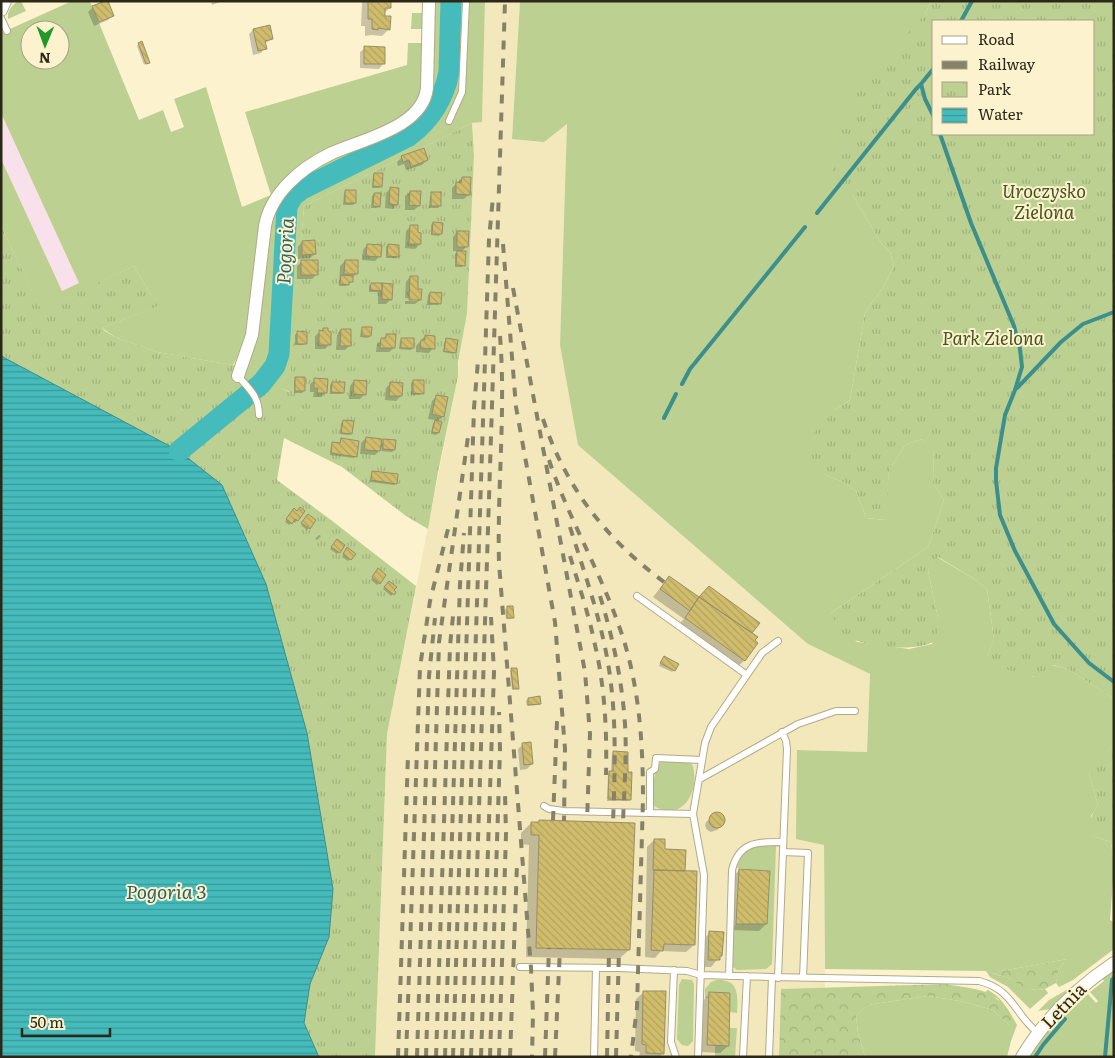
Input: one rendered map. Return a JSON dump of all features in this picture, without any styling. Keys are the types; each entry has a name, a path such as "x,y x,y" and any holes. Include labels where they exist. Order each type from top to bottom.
{"street":[{"path":"1,10 5,1"},
{"path":"241,379 252,335 265,226 269,210 280,192 317,162 329,154 395,126 410,117 419,108 425,98 427,88 429,1"},
{"name":"Letnia","path":"1022,1057 1038,1033 1077,992 1114,962"}],"lane":[{"path":"449,121 462,92 466,1"},
{"path":"1,18 7,31"},
{"path":"241,379 256,397 259,415"},
{"path":"637,596 747,675"},
{"path":"698,1057 704,875 693,814 705,743 711,727 762,653 778,641"},
{"path":"700,779 798,724 836,711 855,711"},
{"path":"769,1057 783,852 786,742 782,732"},
{"path":"650,812 650,772 655,768 656,758 702,760"},
{"path":"544,806 549,809 564,811 693,814"},
{"path":"729,976 732,870 734,861 738,854 749,845 759,842 783,842"},
{"path":"783,852 808,853 803,978"},
{"path":"520,967 674,970 701,975 775,978 979,981 995,986 1005,994 1038,1033"},
{"path":"594,1057 596,968"},
{"path":"674,970 671,1042 676,1057"},
{"path":"743,1057 747,976"}],"shaded area":[{"path":"485,1 520,1 512,139 567,123 560,345 808,644 870,674 867,752 797,750 824,845 825,989 781,990 779,1057 375,1057 387,734 458,376 474,156 472,123 482,121"},
{"path":"1,113 79,283 62,292 1,159"}],"green space":[{"path":"18,1 21,1 26,11 8,19 10,9"},
{"path":"72,1 90,1 139,120 163,110 171,132 184,127 174,99 206,87 242,207 271,195 245,112 407,65 408,43 423,43 422,93 418,102 402,117 279,186 248,331 241,351 233,365 157,352 115,337 102,328 160,305 149,292 134,266 41,310 1,226 1,159 62,291 79,283 1,113 1,33 20,24 20,70 70,70 70,20 30,20"},
{"path":"434,1 485,1 482,122 472,123 304,206 290,392 244,373 273,214 293,185 324,162 418,116"},
{"path":"520,1 931,1 852,194 881,243 890,252 894,266 885,284 865,313 850,400 835,410 823,474 843,482 856,491 866,518 885,520 889,470 905,445 922,439 934,447 933,483 944,500 928,547 831,613 857,642 909,649 932,644 938,618 928,571 937,557 976,580 987,589 994,639 987,656 1034,677 1052,665 1068,669 1114,699 1114,744 1089,774 1098,805 1091,816 1093,836 1111,842 1114,867 1110,920 1114,922 1114,949 1073,980 1059,987 1056,983 1059,969 1067,959 1002,971 988,971 1011,979 1030,989 1045,989 1048,993 1030,1009 1008,987 990,977 986,971 825,969 824,845 796,839 797,750 867,752 870,674 808,644 578,445 560,345 567,124 544,142 512,139"},
{"name":"Park Zielona","path":"931,1 1114,1 1114,699 1068,669 1053,665 1035,677 994,666 987,656 994,639 987,589 976,580 938,557 928,571 938,618 937,639 929,644 906,648 878,646 854,640 841,631 831,613 928,547 944,500 933,483 934,448 922,439 905,445 889,470 886,520 866,518 856,491 843,482 823,474 806,456 812,435 835,410 850,400 865,313 885,284 894,266 890,252 881,243 852,194 835,193 831,184 834,148 858,89 925,14"},
{"path":"412,13 424,13 423,29 411,29"},
{"path":"472,123 474,156 467,313 458,362 458,376 428,529 406,516 342,467 284,438 277,480 416,586 387,734 375,1057 1,1057 1,226 41,309 134,266 149,292 161,305 102,328 105,331 115,337 157,352 233,365 289,392 304,206"},
{"path":"1114,744 1114,867 1111,842 1093,836 1091,832 1093,812 1098,805 1089,774 1092,767"},
{"path":"684,761 692,764 694,773 692,793 688,801 682,807 674,810 665,810 654,806 653,783 658,766 661,762"},
{"path":"760,845 776,846 772,964 766,969 737,970 731,962 733,927 736,924 767,924 770,871 737,868 740,859 745,853 751,848"},
{"path":"1067,959 1059,969 1056,983 1045,989 1024,988 1011,979 986,971 1002,971"},
{"path":"1114,970 1113,1057 1029,1057 1063,1014 1065,1016 1088,994 1096,1003 1098,1001 1090,992 1104,981 1102,978"},
{"path":"682,979 692,980 694,984 693,1041 688,1046 682,1045 677,1039 679,985"},
{"path":"717,980 730,982 736,989 737,1013 730,1012 730,993 710,992 709,998 705,998 705,989 711,982"},
{"path":"946,984 979,990 994,997 1001,1003 1014,1024 1011,1027 993,1010 960,1001 928,996 867,1005 856,1016 858,1033 865,1057 779,1057 781,989"},
{"path":"1077,984 1051,1009 1038,1011 1049,1000"},
{"path":"988,990 1002,1001 1017,1025 1007,1057 865,1057 858,1033 856,1016 867,1005 928,996 960,1001 993,1010 1011,1027 998,999 985,992"},
{"path":"729,1028 737,1028 735,1057 715,1057 715,1045 729,1046"}],"water":[{"name":"Pogoria 3","path":"1,356 179,451 222,485 266,584 307,733 333,889 329,937 310,984 304,1023 319,1057 1,1057"}],"building":[{"path":"108,1 114,16 99,22 92,6"},
{"path":"368,1 391,1 391,8 385,8 385,16 391,16 390,30 372,29 372,19 368,19"},
{"path":"270,25 273,39 265,41 267,49 258,51 253,29"},
{"path":"142,41 150,63 146,64 138,43"},
{"path":"364,46 385,47 385,64 364,64"},
{"path":"424,148 428,160 411,167 409,160 403,162 401,156"},
{"path":"374,173 383,173 382,187 373,186"},
{"path":"462,177 471,177 470,195 456,194 456,182 461,183"},
{"path":"390,187 399,188 398,205 389,204"},
{"path":"345,190 356,190 356,203 345,203"},
{"path":"410,191 421,191 420,206 409,205"},
{"path":"431,192 441,192 441,206 431,206"},
{"path":"374,193 381,193 380,207 373,206"},
{"path":"433,222 443,223 442,234 432,234"},
{"path":"410,225 418,225 418,232 421,233 421,244 409,244"},
{"path":"457,231 469,231 468,247 457,247"},
{"path":"315,240 316,254 302,255 302,241"},
{"path":"367,244 382,245 381,257 366,256"},
{"path":"388,244 399,245 399,257 387,256"},
{"path":"457,251 466,251 465,266 456,265"},
{"path":"301,260 318,260 318,275 301,275"},
{"path":"345,260 358,260 358,274 344,274"},
{"path":"341,275 353,276 353,282 349,282 349,285 340,284"},
{"path":"410,276 418,276 418,289 422,289 421,300 409,300"},
{"path":"371,283 382,283 382,291 370,290"},
{"path":"382,283 393,284 392,300 382,299"},
{"path":"430,292 442,293 441,304 429,303"},
{"path":"362,327 372,327 371,336 362,336"},
{"path":"323,328 328,328 328,331 331,332 331,345 319,345 319,330 323,331"},
{"path":"341,329 351,329 351,346 340,346"},
{"path":"297,331 307,332 307,344 297,344"},
{"path":"386,334 396,334 395,348 380,348 381,338 386,338"},
{"path":"425,335 435,336 435,349 420,348 421,340 425,340"},
{"path":"401,338 414,338 414,348 401,348"},
{"path":"446,338 458,340 456,353 444,351"},
{"path":"295,377 305,377 305,391 295,391"},
{"path":"314,378 328,379 327,393 317,393 318,388 314,388"},
{"path":"354,380 367,381 366,395 353,394"},
{"path":"413,380 424,380 424,394 413,393"},
{"path":"332,382 345,382 344,393 331,392"},
{"path":"390,382 403,383 402,396 389,396"},
{"path":"436,395 448,397 444,417 432,414"},
{"path":"343,420 354,421 352,434 341,433"},
{"path":"435,420 442,422 439,433 432,432"},
{"path":"366,437 382,439 380,451 364,450"},
{"path":"341,438 359,441 357,457 331,453 332,442 340,443"},
{"path":"383,439 396,440 395,450 383,449"},
{"path":"372,471 398,474 397,484 371,480"},
{"path":"300,507 305,511 298,521 295,519 292,524 286,519 294,508 297,511"},
{"path":"308,514 316,520 310,529 301,523"},
{"path":"337,539 345,545 340,553 331,547"},
{"path":"347,547 356,554 351,560 343,554"},
{"path":"378,568 386,575 380,584 372,577"},
{"path":"669,576 699,597 690,611 660,589"},
{"path":"389,581 397,587 394,590 396,592 394,595 384,587"},
{"path":"709,586 760,623 752,633 699,597"},
{"path":"699,597 758,637 755,640 758,643 745,661 685,618"},
{"path":"507,606 513,606 514,618 507,618"},
{"path":"664,656 679,664 675,671 660,663"},
{"path":"511,668 517,668 519,689 513,689"},
{"path":"540,696 541,704 528,705 528,698"},
{"path":"531,742 533,764 524,765 522,743"},
{"path":"613,751 628,752 628,772 632,772 631,800 608,799 609,771 613,771"},
{"path":"714,812 720,812 725,817 723,826 714,828 709,823 709,817"},
{"path":"539,820 635,823 630,950 536,948 539,835 531,835 531,822 539,822"},
{"path":"654,839 665,839 665,849 686,850 685,871 653,870"},
{"path":"739,869 770,871 767,924 736,924"},
{"path":"654,870 697,871 695,945 664,944 663,951 651,950"},
{"path":"709,931 724,932 720,960 708,960"},
{"path":"643,991 666,991 664,1054 646,1053 646,1045 642,1044"},
{"path":"709,992 730,993 729,1046 707,1045"}],"waterway":[{"name":"Pogoria","path":"179,451 261,384 275,366 279,354 287,206 293,196 302,189 409,136 417,130 435,108 444,91 449,72 451,1"},
{"path":"962,20 972,1"},
{"path":"932,70 921,84 925,99 932,113"},
{"path":"817,213 921,84"},
{"path":"940,135 971,223 1014,326 1020,349 1022,367 1005,415 996,468 1000,515 1015,551 1054,624 1089,663 1114,682"},
{"path":"682,384 690,369 805,227"},
{"path":"1017,388 1061,342 1083,324 1114,312"},
{"path":"664,418 676,394"},
{"path":"1105,1057 1112,980 1114,978"},
{"path":"1035,1057 1065,1019"}],"railway":[{"path":"471,1057 505,1"},
{"path":"462,1057 489,239 493,197"},
{"path":"503,244 516,407 555,622 565,749 564,821"},
{"path":"513,288 585,672 590,734 587,822"},
{"path":"500,336 502,421 499,563 531,968 532,1057"},
{"path":"453,1057 474,408 478,361"},
{"path":"543,419 563,468 590,510 624,548 664,582"},
{"path":"426,1057 439,642 468,437"},
{"path":"549,460 565,502 619,626 631,668 638,711 641,733 643,799 637,1007 631,1057"},
{"path":"406,1057 420,667 430,601 449,525"},
{"path":"570,527 596,611 605,646 611,683 615,763 613,823"},
{"path":"445,1057 460,584 464,533"},
{"path":"570,556 590,623 601,677 606,726 606,775"},
{"path":"600,596 616,659 624,708 626,749 623,823"},
{"path":"436,1057 450,646 453,616"},
{"path":"481,1057 494,672 491,617"},
{"path":"417,1057 429,676 435,618"},
{"path":"490,1057 500,750 499,712"},
{"path":"553,820 557,721"},
{"path":"398,1057 408,755"},
{"path":"499,1057 506,834 505,793"},
{"path":"510,1057 517,864"},
{"path":"545,1057 549,948"},
{"path":"555,1057 560,948"},
{"path":"607,1057 609,950"},
{"path":"616,1057 619,950"}],"park label":[{"name":"Uroczysko Zielona","path":"1044,202"}]}
